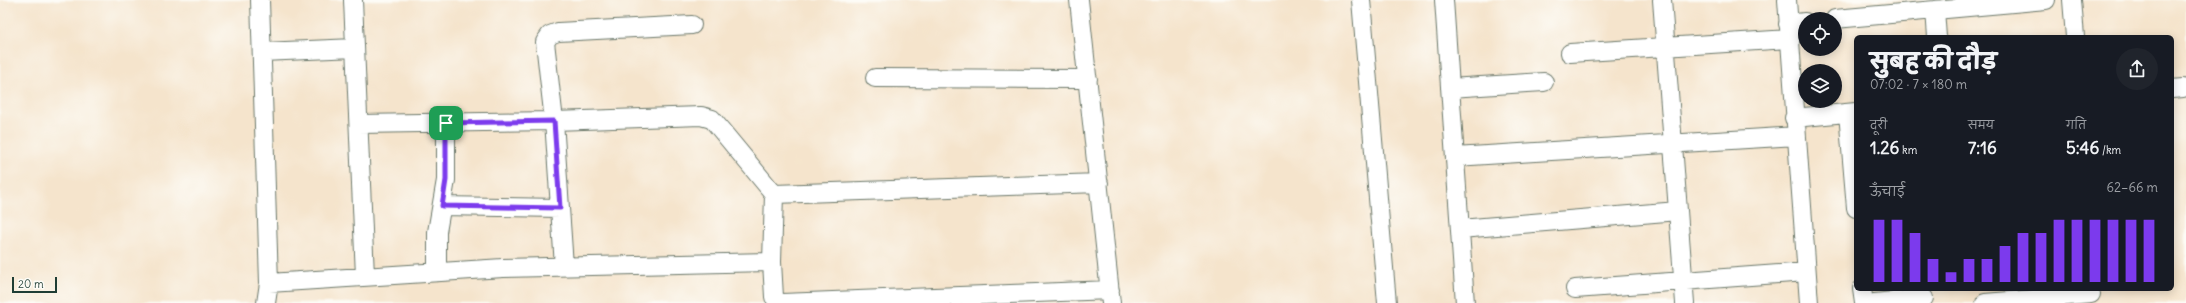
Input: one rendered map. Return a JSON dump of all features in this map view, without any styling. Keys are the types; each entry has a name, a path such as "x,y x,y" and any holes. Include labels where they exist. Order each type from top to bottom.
{"street":[{"path":"260,0 269,283 266,303"},
{"path":"352,0 365,276"},
{"path":"359,124 554,121 701,116 712,119 774,194 772,262 774,297 781,303 1111,296 1079,0"},
{"path":"1361,0 1387,303"},
{"path":"1444,0 1465,303"},
{"path":"1662,0 1685,303"},
{"path":"1787,0 1794,28 1794,118 1809,303"},
{"path":"1842,18 2046,0"},
{"path":"2072,0 2075,35"},
{"path":"1935,10 1937,35"},
{"path":"564,266 554,121 545,42 550,36 558,32 692,25"},
{"path":"1570,54 1665,48 1794,28"},
{"path":"262,52 355,48"},
{"path":"875,78 1088,79"},
{"path":"1450,88 1544,82"},
{"path":"1794,118 1852,112 1854,160"},
{"path":"436,272 437,232 446,180 446,123"},
{"path":"1455,157 1672,142 1796,136"},
{"path":"774,194 1099,183"},
{"path":"442,206 560,208"},
{"path":"1460,229 1678,211"},
{"path":"269,283 365,276 564,266 772,262"},
{"path":"1575,289 1806,272"},
{"path":"1862,291 1864,303"},
{"path":"1985,303 2091,294"},
{"path":"1874,303 1924,297"}],"route":[{"path":"554,121 560,208 442,206 446,180 446,123 554,121"}]}
